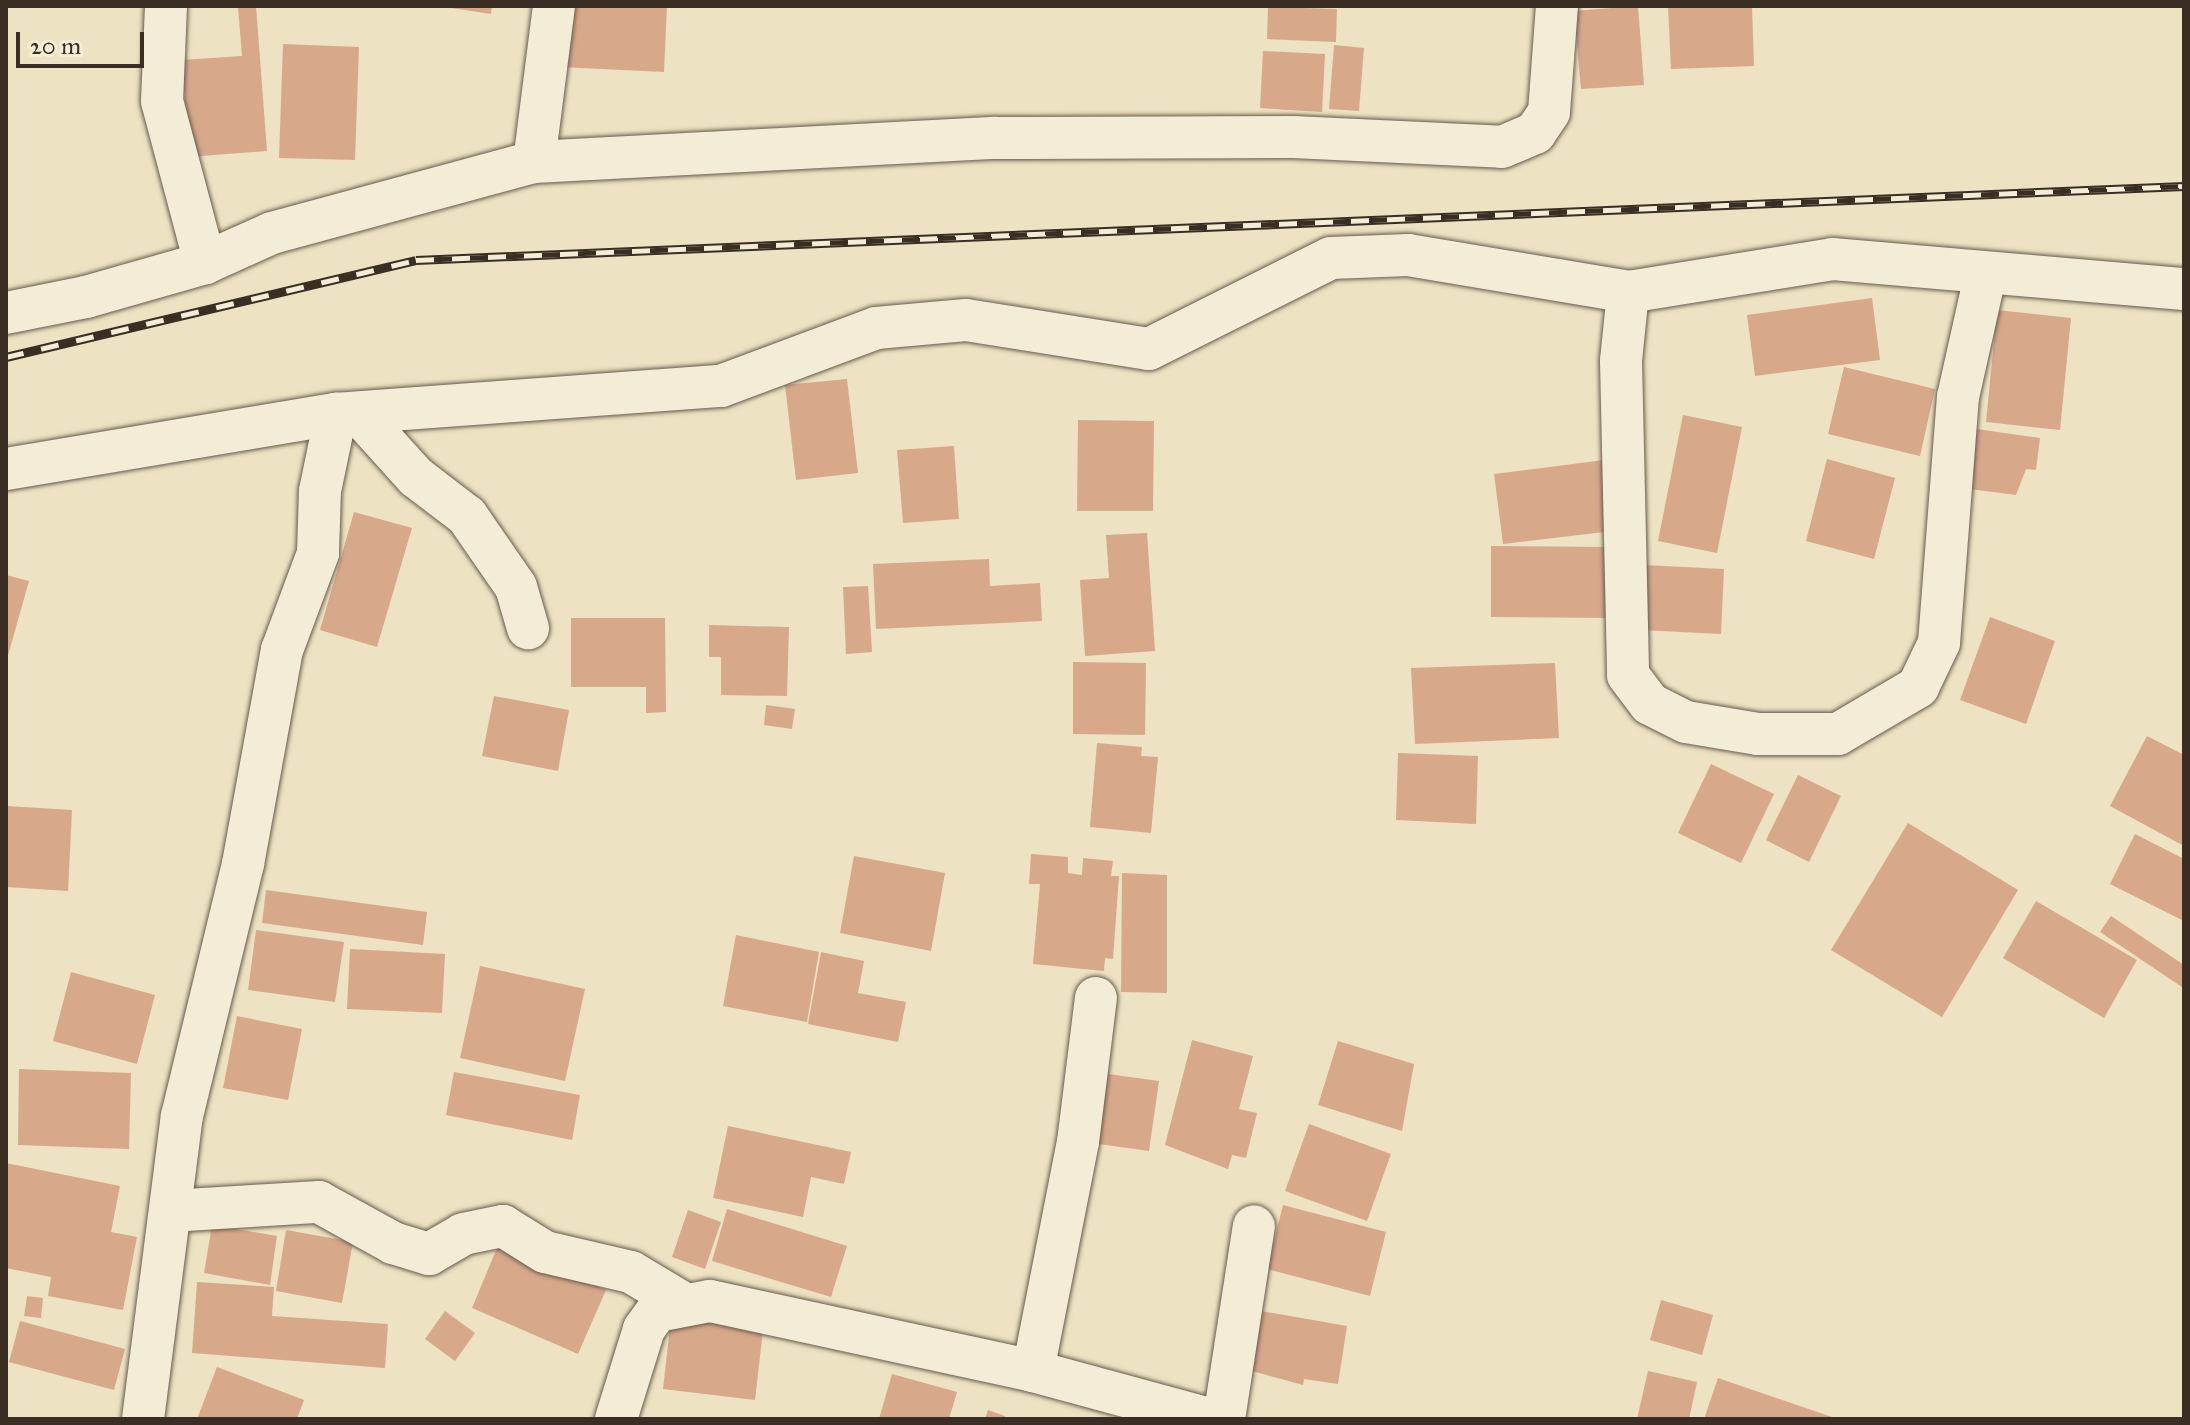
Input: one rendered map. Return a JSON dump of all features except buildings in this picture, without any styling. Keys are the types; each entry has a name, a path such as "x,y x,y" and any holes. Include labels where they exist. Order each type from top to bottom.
{"street":[{"path":"166,6 162,101 205,263"},
{"path":"534,162 554,6"},
{"path":"6,313 205,263 272,233 534,162 995,138 1293,137 1502,147 1535,133 1549,112 1557,6"},
{"path":"6,469 348,414 452,401 584,401 721,386 876,328 951,321 1149,349 1331,258 1408,255 1628,292 1833,259 1985,276 2184,289"},
{"path":"1628,292 1621,361 1628,675 1650,704 1686,722 1758,734 1838,734 1918,687 1939,643 1958,397 1985,276"},
{"path":"348,414 416,477 467,516 516,587 528,628"},
{"path":"143,1419 182,1116 246,849 282,650 318,553 320,491 348,414"},
{"path":"1033,1371 1078,1142 1096,998"},
{"path":"170,1211 319,1202 393,1243 429,1254 463,1234 503,1226 545,1252 631,1272 681,1302 831,1325 1033,1371 1210,1419"},
{"path":"1224,1419 1254,1226"},
{"path":"616,1419 644,1329 657,1311 681,1302"}],"railway":[{"path":"6,357 416,260 2184,186"}]}
